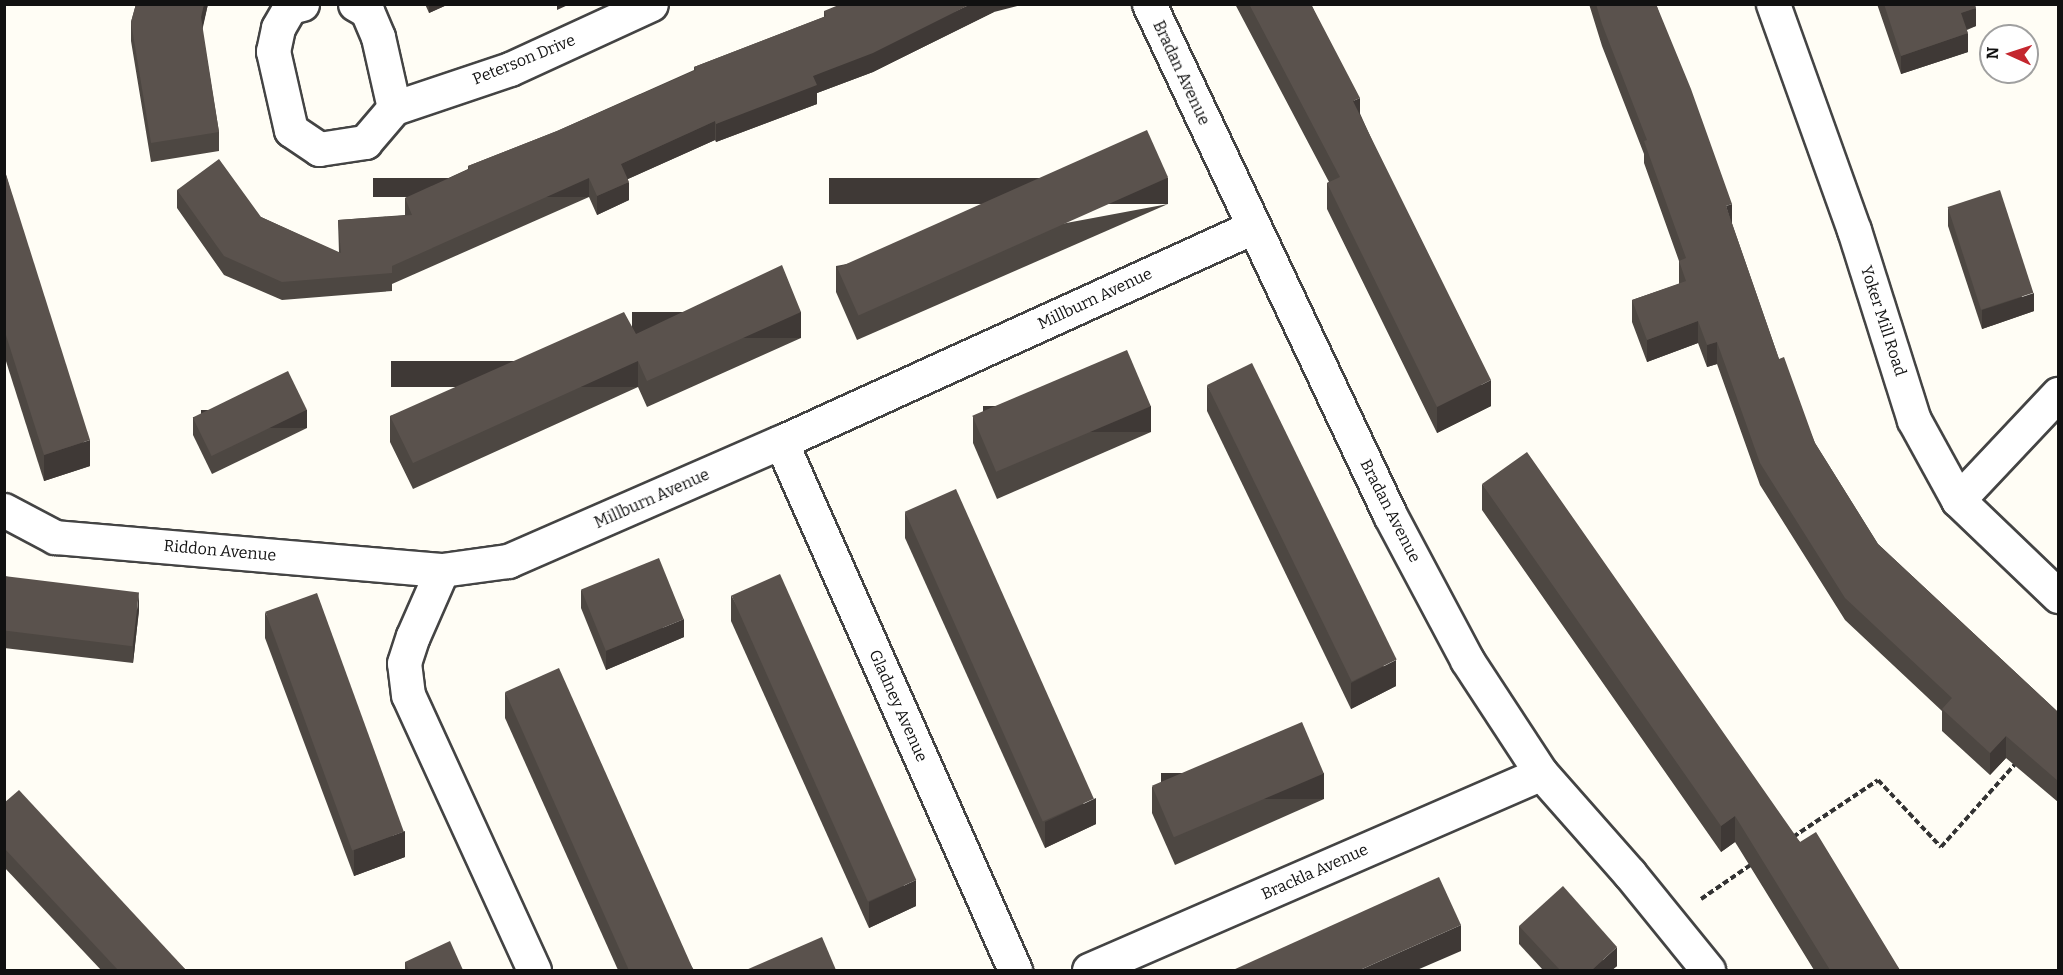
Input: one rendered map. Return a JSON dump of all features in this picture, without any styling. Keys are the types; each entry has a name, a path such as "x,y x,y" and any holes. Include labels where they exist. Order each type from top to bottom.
{"street":[{"path":"303,4 290,7 278,28 273,51 291,130 319,148 365,142 394,108 378,37 367,11 355,4"},
{"name":"Peterson Drive","path":"394,108 510,69 651,4"},
{"name":"Bradan Avenue","path":"1149,4 1390,515 1467,660 1541,773 1708,970"},
{"name":"Yoker Mill Road","path":"1773,4 1854,230 1914,420 1958,500 2058,596"},
{"name":"Millburn Avenue","path":"442,570 508,561 781,442 1253,227"},
{"path":"1958,500 2058,394"},
{"name":"Gladney Avenue","path":"781,442 1015,970"},
{"name":"Riddon Avenue","path":"4,510 55,537 442,570"},
{"path":"442,570 412,636 404,663 408,695 534,970"},
{"name":"Brackla Avenue","path":"1089,970 1541,773"}],"path":[{"path":"1792,838 1878,780 1941,848 2019,759"},
{"path":"1668,921 1754,863"}],"building":[{"path":"136,4 204,4 201,17 219,132 151,143 131,22"},
{"path":"841,4 971,4 873,53 813,76 817,85 716,124 715,121 621,164 629,182 597,196 589,178 392,266 392,273 282,282 224,256 177,190 219,159 261,217 341,253 338,220 412,215 405,198 469,169 468,166 557,131 696,70 694,67 826,16 824,11"},
{"path":"1249,4 1311,4 1360,98 1353,101 1491,380 1437,407 1327,183 1340,177"},
{"path":"1596,4 1656,4 1691,89 1732,204 1726,206 1779,359 1784,357 1815,443 1878,544 2058,712 2058,781 2006,736 1990,753 1942,709 1952,698 1845,598 1760,463 1717,342 1707,345 1698,321 1647,340 1632,300 1686,281 1679,261 1686,258 1644,141 1647,140"},
{"path":"1884,4 1975,4 1976,8 1961,13 1968,33 1901,56"},
{"path":"1147,130 1168,178 858,315 837,268"},
{"path":"4,168 90,440 44,455 4,329"},
{"path":"2000,190 2033,293 1981,310 1948,207"},
{"path":"782,265 801,312 647,381 638,361 413,463 390,416 624,312 636,334"},
{"path":"1127,350 1151,406 996,472 972,416"},
{"path":"1252,363 1397,660 1352,682 1207,385"},
{"path":"288,371 307,410 212,456 193,417"},
{"path":"1527,452 1800,842 1816,832 1900,970 1830,970 1735,816 1721,826 1482,484"},
{"path":"956,489 1094,799 1043,821 905,512"},
{"path":"659,558 684,619 606,651 581,589"},
{"path":"780,574 916,880 868,902 732,596"},
{"path":"4,576 139,593 132,646 4,630"},
{"path":"317,593 404,832 352,850 265,612"},
{"path":"559,668 693,970 629,970 505,692"},
{"path":"1302,722 1324,774 1174,837 1152,786"},
{"path":"19,790 186,970 118,970 4,848 4,803"},
{"path":"1439,877 1461,925 1360,970 1233,970"},
{"path":"1563,886 1617,947 1592,970 1560,970 1519,926"},
{"path":"822,937 836,970 746,970"},
{"path":"450,941 463,970 409,970 405,962"}]}
